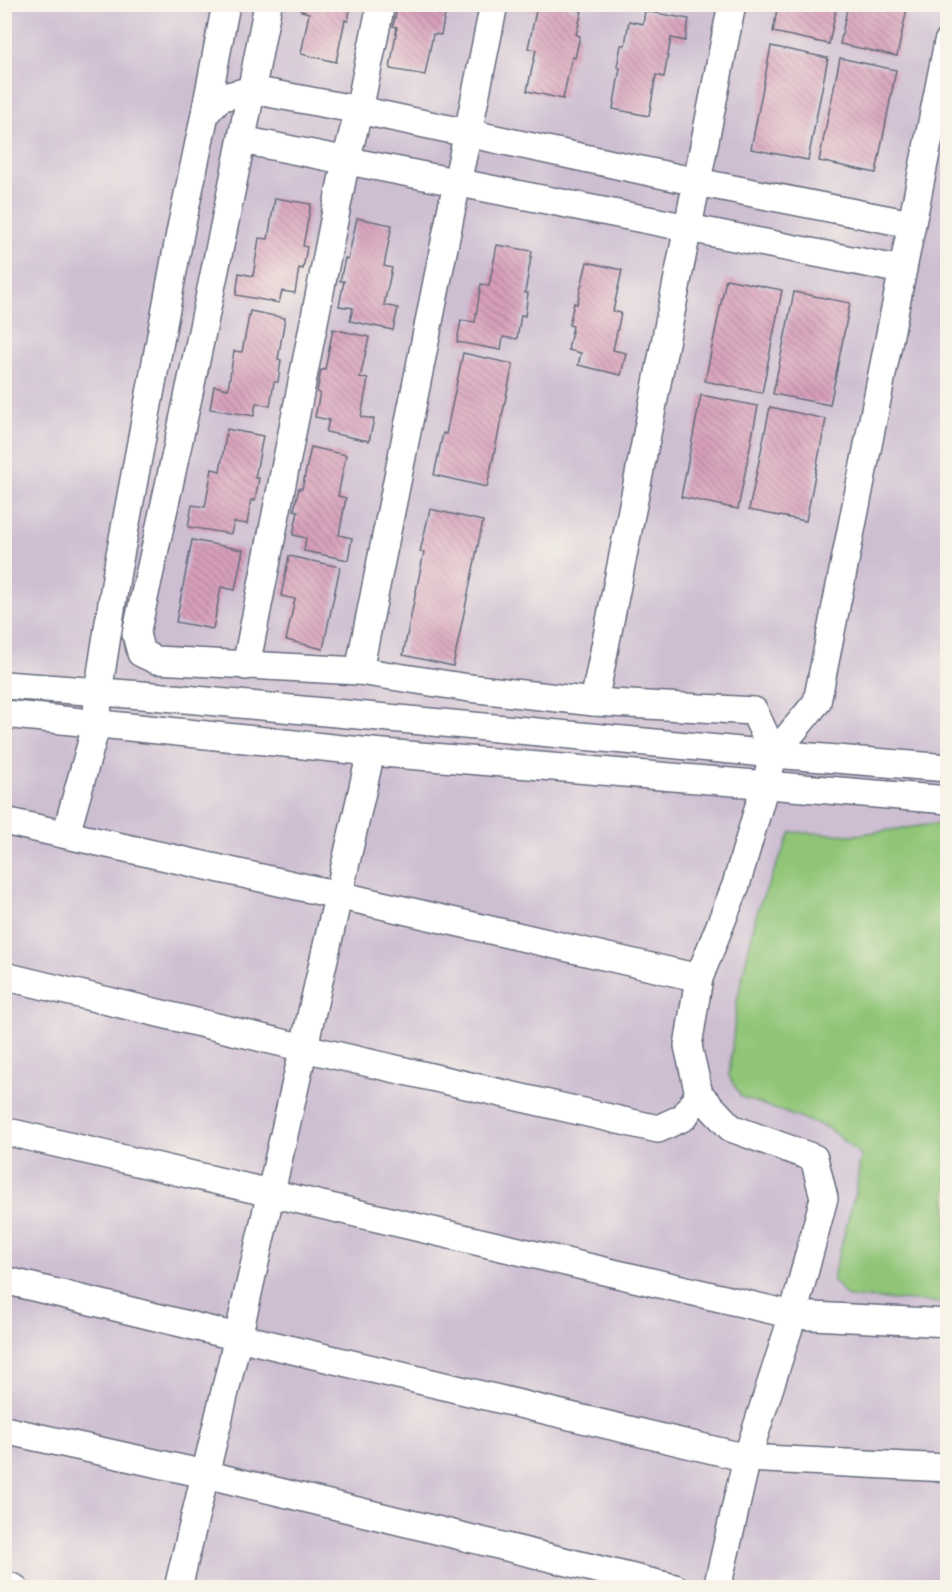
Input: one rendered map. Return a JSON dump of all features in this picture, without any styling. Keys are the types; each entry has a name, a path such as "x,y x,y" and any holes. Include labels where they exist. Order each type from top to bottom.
{"street":[{"path":"66,834 97,723 98,693 123,537 226,4"},
{"path":"268,4 242,140 136,634 141,653 156,660 359,671 469,688 594,702 754,711 774,754"},
{"path":"246,666 346,160 381,4"},
{"path":"359,671 494,4"},
{"path":"594,702 732,4"},
{"path":"717,1587 747,1458 792,1315 824,1198 814,1158 731,1128 699,1094 688,1046 699,978 736,885 774,754 816,702 948,42"},
{"path":"205,114 219,98 252,90 911,224"},
{"path":"242,140 902,270"},
{"path":"4,685 154,696 948,768"},
{"path":"4,714 371,752 948,800"},
{"path":"178,1587 238,1337 371,752"},
{"path":"4,821 699,978"},
{"path":"4,976 658,1129 684,1117 699,1094"},
{"path":"4,1131 792,1315 948,1323"},
{"path":"4,1280 747,1458 948,1468"},
{"path":"4,1430 205,1474 675,1587"},
{"path":"4,1585 14,1587"}],"shaded area":[{"path":"5,5 947,5 947,1587 5,1587"}],"green space":[{"path":"934,824 948,825 947,1303 848,1297 832,1280 856,1190 861,1155 828,1128 741,1097 729,1076 737,1000 758,908 791,832 854,835"}],"building":[{"path":"302,4 351,4 348,21 345,20 336,62 301,54 309,13 301,11"},
{"path":"398,4 447,4 441,35 433,34 425,75 390,69 397,27 393,26"},
{"path":"523,4 569,4 568,8 582,11 576,35 580,36 575,58 572,57 563,99 527,91 536,50 528,48 536,11 523,8"},
{"path":"778,4 837,4 829,44 773,32"},
{"path":"848,4 908,4 897,56 840,44"},
{"path":"645,11 689,19 685,41 671,38 664,77 656,75 649,116 613,109 620,68 617,67 621,45 625,45 629,21 643,24"},
{"path":"771,46 828,58 808,160 751,149"},
{"path":"840,58 896,70 876,173 819,161"},
{"path":"275,198 311,204 303,246 307,247 303,269 299,268 295,293 282,291 279,303 236,295 239,273 253,276 259,238 268,239"},
{"path":"357,218 392,225 384,266 392,268 384,305 398,308 393,330 350,321 353,308 339,306 344,281 340,281 345,258 348,259"},
{"path":"497,245 532,251 525,293 528,293 525,316 521,315 517,339 503,337 501,350 457,342 461,320 475,322 481,284 489,286"},
{"path":"587,262 622,270 613,311 621,313 613,350 626,353 621,375 578,365 581,353 568,350 573,326 569,325 574,303 577,304"},
{"path":"726,279 782,290 762,393 705,381"},
{"path":"794,292 850,303 830,405 773,394"},
{"path":"250,311 285,318 278,359 281,360 278,382 274,382 270,406 256,403 254,416 210,409 214,386 228,389 234,351 242,352"},
{"path":"333,329 369,337 360,378 368,379 361,417 374,419 369,441 326,432 329,420 315,417 320,393 317,392 321,370 325,370"},
{"path":"463,353 513,364 487,487 434,475 443,433 446,434"},
{"path":"701,395 758,406 738,509 681,497"},
{"path":"770,407 826,419 806,521 749,510"},
{"path":"227,429 263,436 255,478 259,478 255,501 251,500 247,524 234,522 231,534 188,527 192,505 205,507 212,469 220,471"},
{"path":"311,447 346,455 338,496 346,498 339,535 352,538 348,560 304,551 306,538 293,535 298,511 294,510 299,488 302,489"},
{"path":"430,509 483,521 453,666 403,655 424,552 420,552"},
{"path":"192,540 243,550 235,590 221,587 213,629 176,622"},
{"path":"289,556 340,567 323,649 286,640 295,599 281,596"}]}
